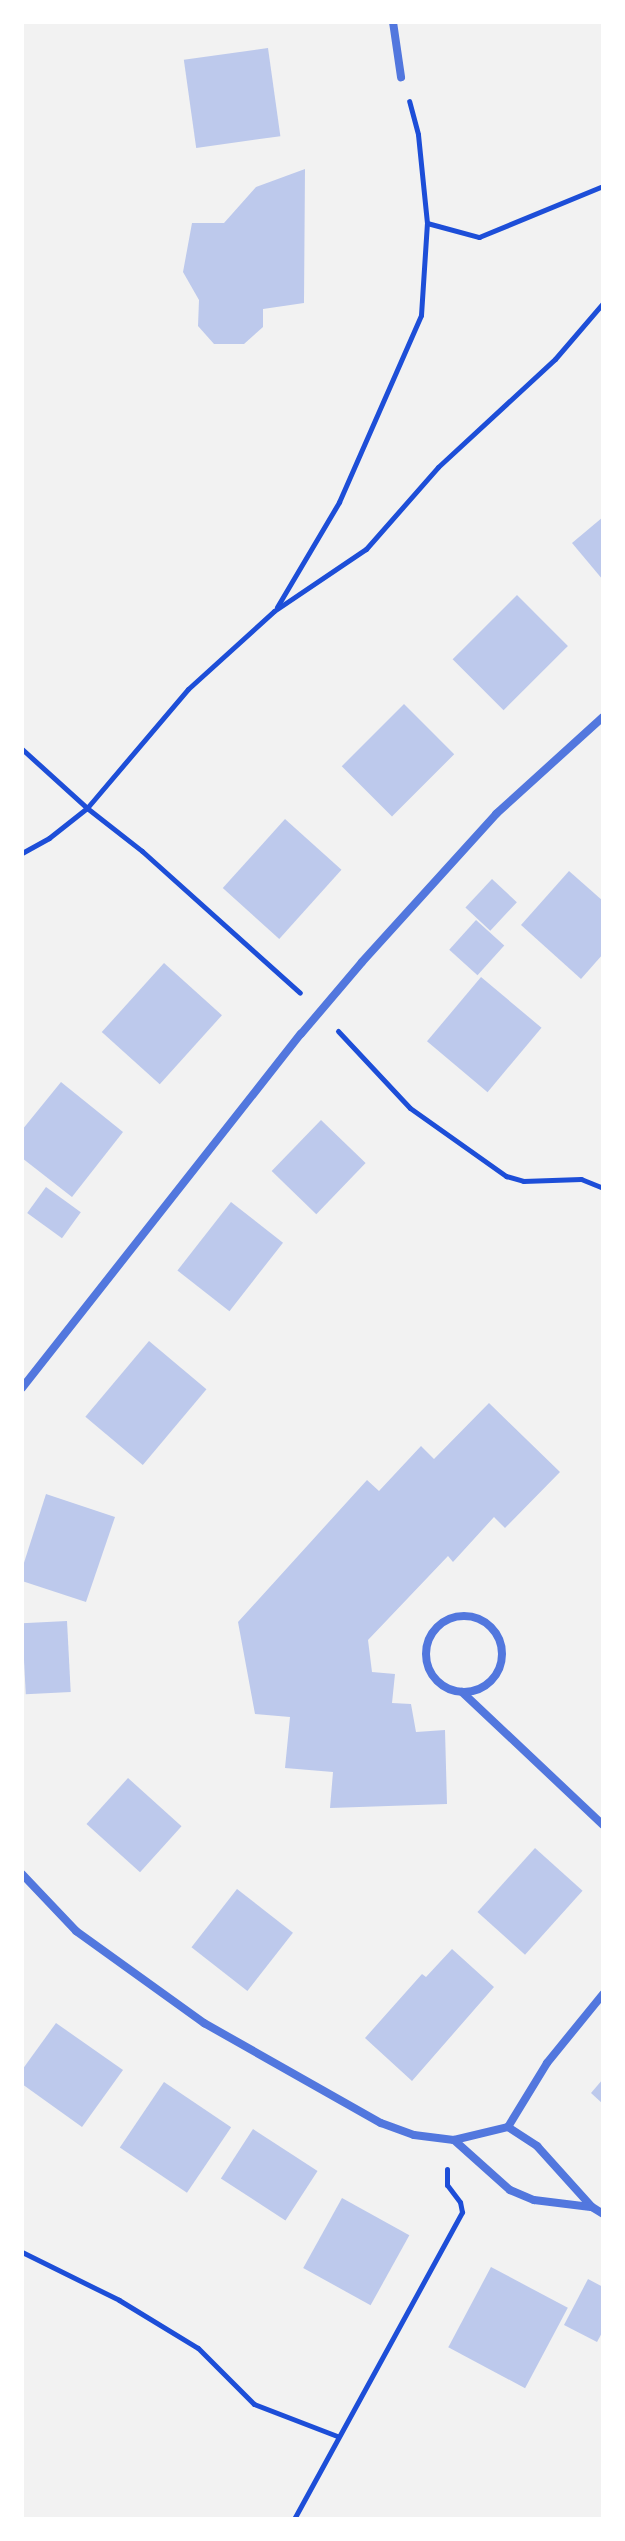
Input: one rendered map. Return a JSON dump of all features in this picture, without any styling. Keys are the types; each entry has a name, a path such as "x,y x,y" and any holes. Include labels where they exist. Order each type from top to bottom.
{"street":[{"path":"393,22 401,77"},
{"path":"22,1388 362,962 496,814 603,717"},
{"path":"462,1692 473,1691 493,1679 502,1658 496,1633 487,1624 463,1616 439,1625 426,1647 426,1660 438,1682 462,1692 603,1825"},
{"path":"22,1874 76,1931 204,2023 381,2123 414,2135 454,2140 508,2127 547,2063 603,1994"},
{"path":"508,2127 537,2146 592,2207 603,2214"},
{"path":"454,2140 510,2190 534,2200 592,2207"}],"path":[{"path":"274,611 339,502 421,315 427,223 416,124 401,77"},
{"path":"427,223 479,237 603,186"},
{"path":"22,853 49,838 87,808 188,689 274,611 366,549 438,467 555,359 603,303"},
{"path":"294,2519 462,2212 460,2202 445,2178 454,2140"},
{"path":"22,2252 119,2300 198,2348 254,2404 337,2436"}],"building":[{"path":"268,48 280,136 196,148 184,60"},
{"path":"305,169 304,303 263,309 263,327 244,344 214,344 198,326 199,300 183,272 192,223 224,223 256,187"},
{"path":"603,517 603,580 572,543"},
{"path":"517,595 568,646 504,710 453,659"},
{"path":"404,704 454,754 392,816 342,766"},
{"path":"285,819 341,870 279,939 223,888"},
{"path":"569,871 603,901 603,954 581,979 521,925"},
{"path":"492,879 517,902 490,931 465,908"},
{"path":"476,920 504,945 477,975 449,950"},
{"path":"164,963 222,1015 160,1084 102,1032"},
{"path":"481,977 542,1028 488,1092 427,1041"},
{"path":"61,1082 123,1132 72,1197 22,1158 22,1130"},
{"path":"321,1120 366,1163 316,1214 272,1171"},
{"path":"46,1187 81,1212 62,1238 27,1213"},
{"path":"231,1202 283,1243 229,1311 177,1271"},
{"path":"149,1341 206,1389 143,1465 85,1417"},
{"path":"489,1403 560,1472 505,1528 494,1517 453,1562 448,1556 368,1640 372,1672 395,1674 392,1703 411,1704 416,1732 445,1730 447,1804 330,1808 333,1772 285,1768 290,1717 255,1714 238,1622 367,1480 379,1491 421,1446 434,1459"},
{"path":"46,1494 115,1517 86,1602 22,1581 22,1569"},
{"path":"67,1621 71,1692 26,1694 22,1623"},
{"path":"128,1778 182,1826 140,1872 87,1824"},
{"path":"535,1848 583,1891 525,1955 477,1912"},
{"path":"237,1889 293,1933 247,1991 191,1947"},
{"path":"452,1949 494,1987 412,2081 365,2038 422,1974 426,1977"},
{"path":"56,2023 123,2070 82,2127 22,2084 22,2070"},
{"path":"603,2079 603,2104 591,2093"},
{"path":"164,2082 231,2127 187,2193 120,2147"},
{"path":"253,2129 318,2171 285,2220 221,2178"},
{"path":"342,2198 409,2235 371,2305 303,2268"},
{"path":"491,2267 568,2308 525,2388 448,2347"},
{"path":"588,2279 603,2287 603,2331 597,2342 564,2325"}]}
